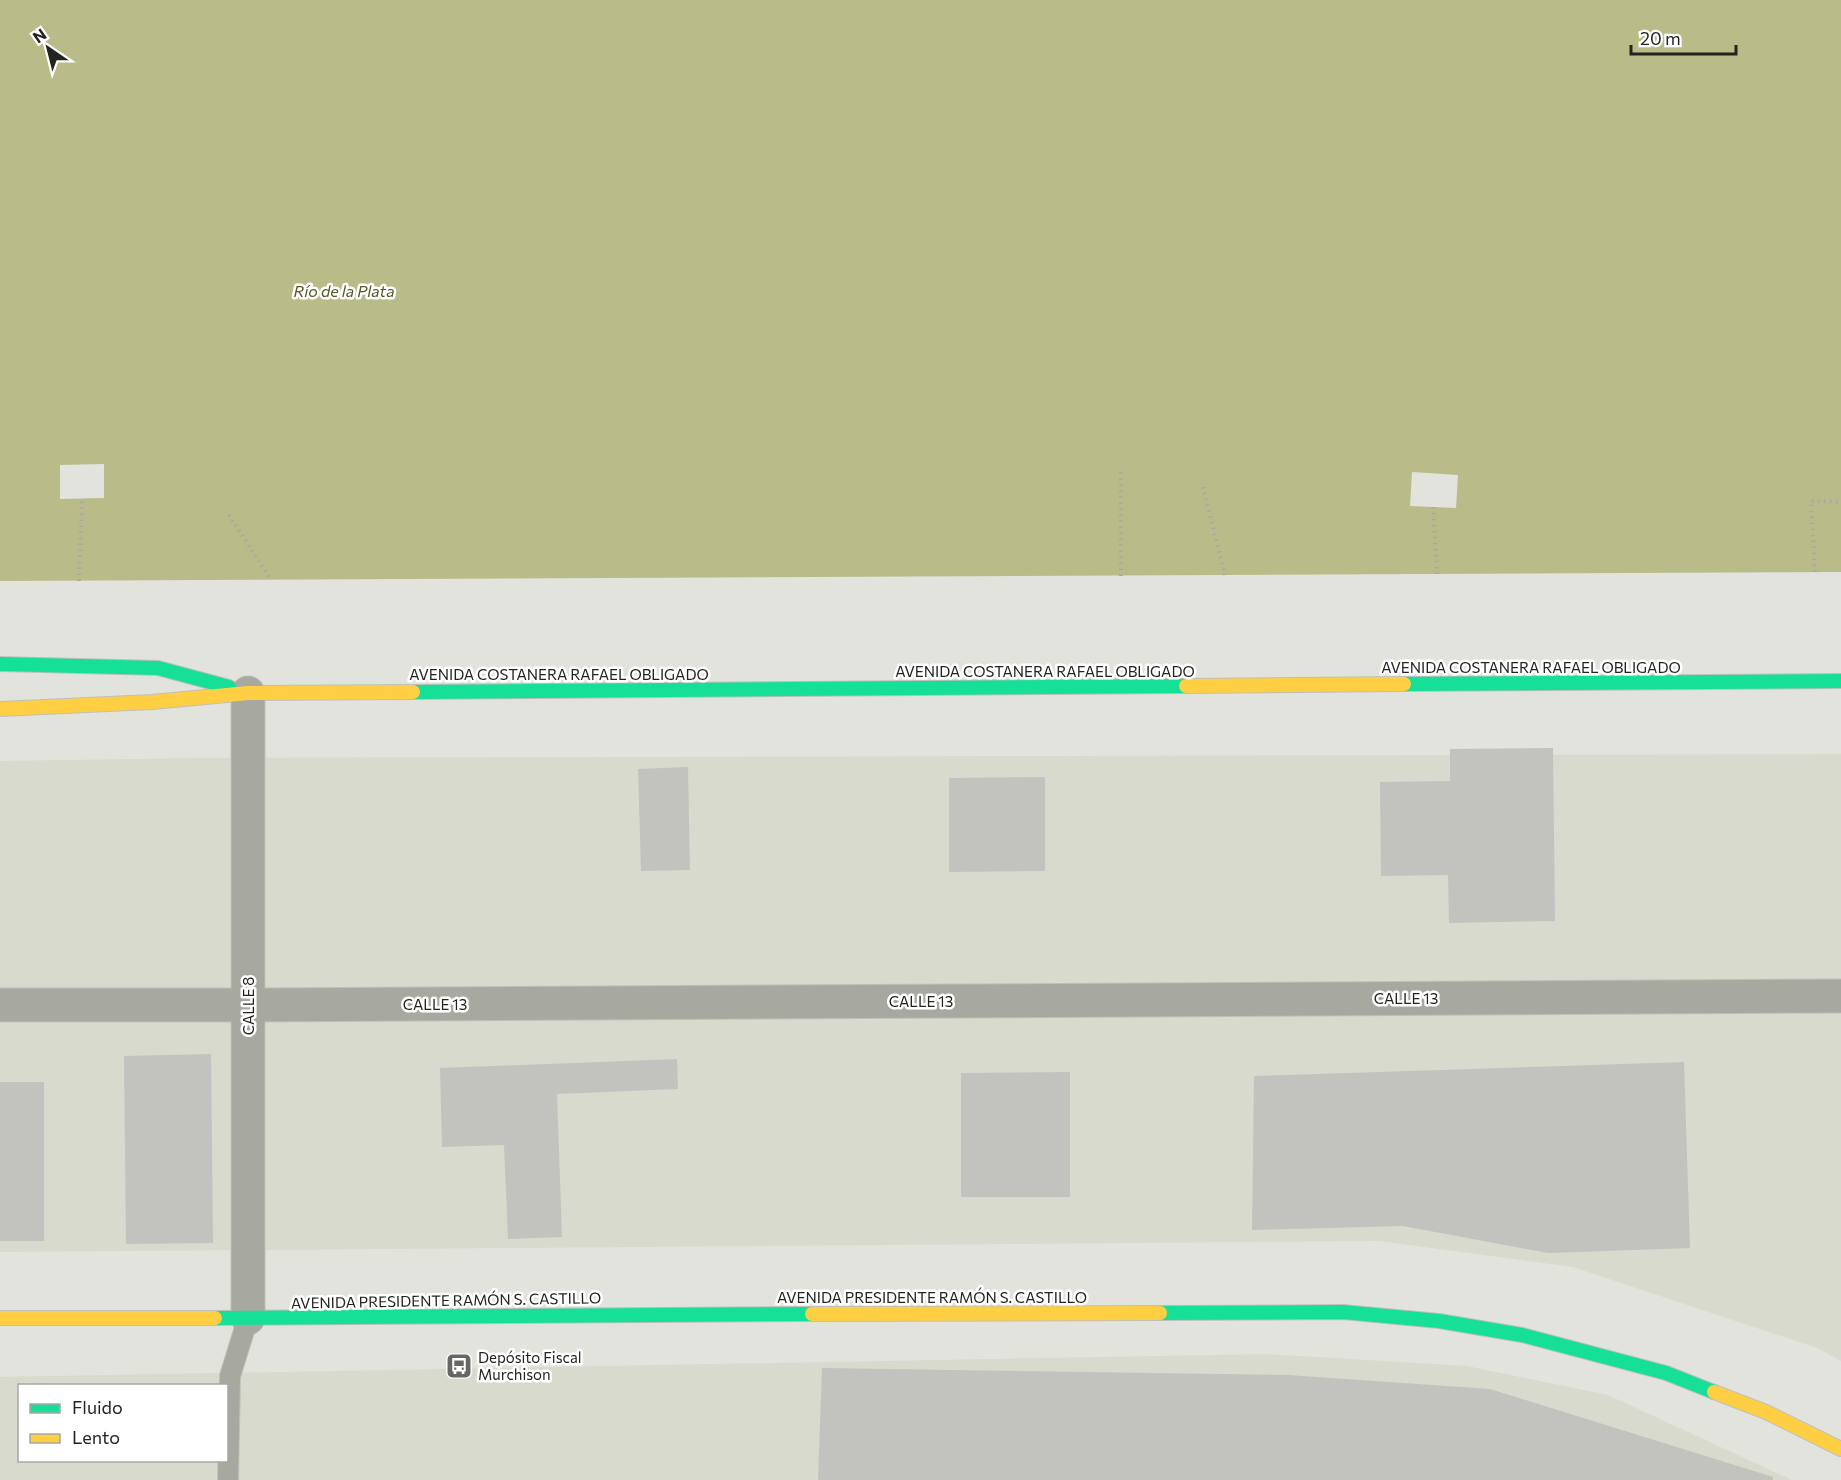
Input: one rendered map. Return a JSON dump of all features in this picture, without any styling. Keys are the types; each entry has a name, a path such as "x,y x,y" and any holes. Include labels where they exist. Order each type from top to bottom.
{"main road":[{"name":"AVENIDA COSTANERA RAFAEL OBLIGADO","path":"0,664 158,668 249,693"},
{"name":"AVENIDA COSTANERA RAFAEL OBLIGADO","path":"0,709 152,702 249,693 1841,681"},
{"name":"AVENIDA PRESIDENTE RAMÓN S. CASTILLO","path":"0,1318 1343,1312 1439,1321 1522,1335 1666,1372 1766,1412 1841,1449"}],"street":[{"name":"CALLE 8","path":"248,1318 249,693"},
{"name":"CALLE 13","path":"0,1005 1841,996"}],"lane":[{"path":"228,1480 230,1376 248,1318"}],"path":[{"path":"1121,471 1121,576"},
{"path":"1203,487 1225,575"},
{"path":"79,581 82,499"},
{"path":"1815,572 1811,501 1841,502"},
{"path":"1433,507 1437,574"},
{"path":"229,515 271,580"}],"shaded area":[{"path":"1841,754 1841,1361 1817,1348 1573,1267 1379,1241 0,1252 0,761 201,758"},
{"path":"1266,1354 1467,1366 1608,1395 1792,1480 0,1480 0,1377"}],"water":[{"name":"Río de la Plata","path":"0,0 1841,0 1841,572 0,581"}],"pier":[{"path":"104,464 104,498 60,499 60,465"},
{"path":"1412,472 1458,475 1456,508 1410,506"}],"building":[{"path":"1553,748 1555,921 1449,923 1448,875 1381,876 1380,782 1450,781 1450,749"},
{"path":"688,767 690,870 641,871 638,769"},
{"path":"1045,777 1045,871 949,872 949,778"},
{"path":"211,1054 213,1243 126,1244 124,1056"},
{"path":"677,1059 678,1089 557,1094 562,1237 508,1239 504,1145 442,1147 440,1068"},
{"path":"1684,1062 1690,1248 1548,1253 1403,1226 1252,1230 1254,1076"},
{"path":"1070,1072 1070,1197 961,1197 961,1073"},
{"path":"0,1082 44,1082 44,1241 0,1241"},
{"path":"822,1368 1288,1375 1490,1389 1773,1477 1773,1480 818,1480"}],"traffic: fast":[{"path":"0,664 158,668 229,687"},
{"path":"1404,684 1841,681"},
{"path":"413,692 1186,686"},
{"path":"1160,1313 1343,1312 1439,1321 1522,1335 1666,1373 1714,1392"},
{"path":"215,1318 812,1314"}],"traffic: slow":[{"path":"1186,686 1404,684"},
{"path":"0,709 152,702 248,693 413,692"},
{"path":"812,1314 1160,1313"},
{"path":"0,1318 215,1318"},
{"path":"1714,1392 1766,1412 1841,1449"}],"place":[{"name":"Depósito Fiscal Murchison","path":"459,1366"}]}
